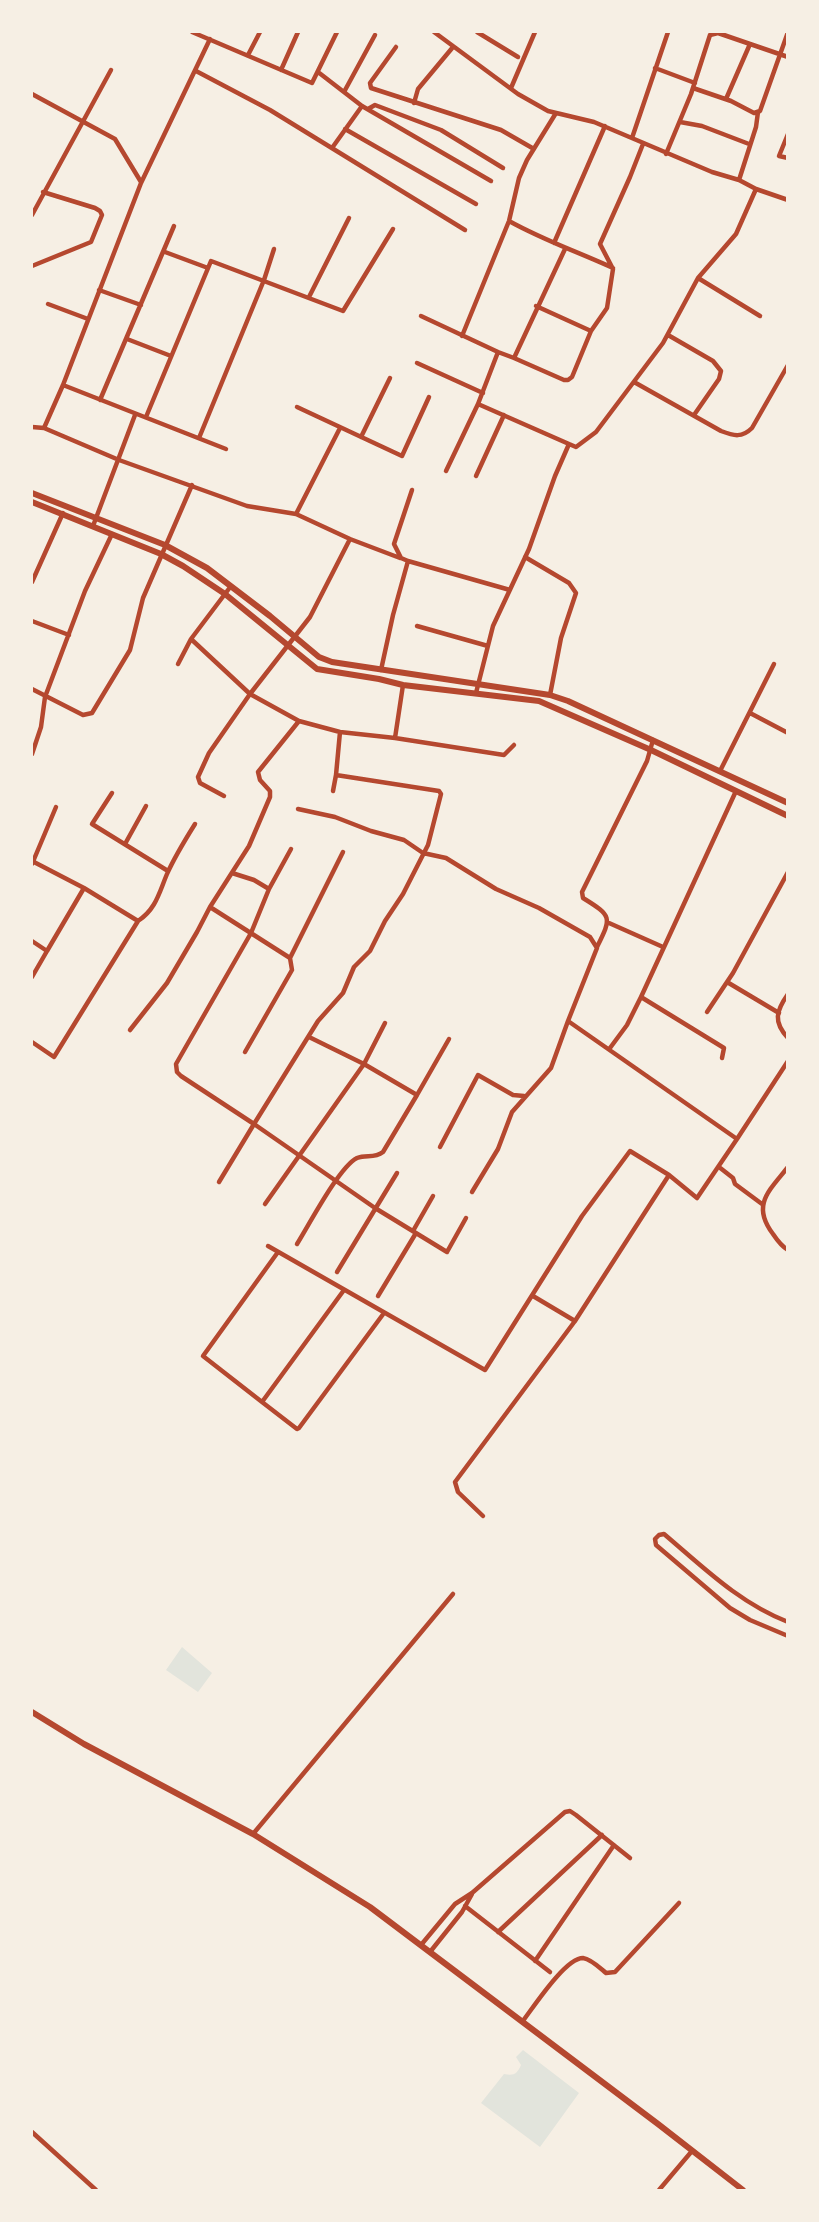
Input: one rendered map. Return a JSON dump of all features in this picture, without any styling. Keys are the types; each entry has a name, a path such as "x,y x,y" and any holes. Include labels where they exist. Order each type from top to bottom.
{"street":[{"path":"192,32 312,83 337,32"},
{"path":"248,55 260,32"},
{"path":"281,70 298,32"},
{"path":"434,32 511,88 548,111 605,126 666,154 788,201"},
{"path":"477,32 518,57"},
{"path":"511,88 535,32"},
{"path":"632,138 667,32"},
{"path":"739,180 756,127 758,112 788,32"},
{"path":"666,154 694,85 710,33 718,33 788,57"},
{"path":"344,92 375,35"},
{"path":"44,428 141,183 210,39"},
{"path":"726,99 750,44"},
{"path":"396,47 369,86 374,90 501,130 534,149"},
{"path":"414,103 418,89 453,47"},
{"path":"655,68 754,113 758,112"},
{"path":"32,215 111,70"},
{"path":"196,71 270,110 466,230"},
{"path":"318,72 365,107 491,181"},
{"path":"32,95 115,139 141,183"},
{"path":"332,148 365,107 374,105 429,124 503,169"},
{"path":"462,336 509,221 519,177 556,113"},
{"path":"680,122 702,126 749,144"},
{"path":"554,243 605,126"},
{"path":"345,129 476,204"},
{"path":"788,134 779,156 788,158"},
{"path":"421,316 498,352 568,380 592,331 607,308 613,269 600,244 643,144"},
{"path":"478,404 576,447 596,432 668,335 698,278 736,234 756,189"},
{"path":"32,266 91,242 102,215 95,208 43,192"},
{"path":"309,297 349,218"},
{"path":"509,221 613,269"},
{"path":"100,400 174,226"},
{"path":"146,417 211,261 343,312 393,229"},
{"path":"199,438 264,280 274,249"},
{"path":"514,358 536,306 565,249"},
{"path":"165,252 208,268"},
{"path":"698,278 760,316"},
{"path":"99,290 141,305"},
{"path":"48,304 88,319"},
{"path":"536,306 592,331"},
{"path":"668,335 713,361 721,371 719,379 694,415"},
{"path":"127,338 171,356"},
{"path":"446,471 483,393 498,352"},
{"path":"417,363 483,393"},
{"path":"634,382 735,436 746,434 752,428 788,365"},
{"path":"360,437 390,378"},
{"path":"63,385 226,449"},
{"path":"298,407 402,456 429,397"},
{"path":"93,526 135,415"},
{"path":"476,476 504,415"},
{"path":"32,427 44,428 119,460 247,506 296,514 350,539 408,561 510,590"},
{"path":"296,514 340,428"},
{"path":"476,693 493,626 525,558 569,444"},
{"path":"32,690 83,715 92,713 130,650 142,598 192,485"},
{"path":"401,558 394,544 412,490"},
{"path":"32,493 93,526 161,554 225,594 317,669 403,685 539,701 651,750 788,816"},
{"path":"32,502 96,518 165,545 206,568 320,657 331,662 550,695 788,803"},
{"path":"32,582 64,510"},
{"path":"32,754 41,727 45,696 85,592 112,534"},
{"path":"224,796 200,783 198,777 209,753 250,694 310,617 350,539"},
{"path":"525,558 569,583 576,593 561,638 550,695"},
{"path":"381,670 408,561"},
{"path":"178,664 191,639 231,586"},
{"path":"32,621 68,635"},
{"path":"417,626 488,646"},
{"path":"191,639 250,694 299,720 340,733 395,738 504,755 514,745"},
{"path":"720,771 774,664"},
{"path":"395,738 403,685"},
{"path":"750,713 788,733"},
{"path":"130,1030 167,983 210,907 249,846 270,797 270,791 260,780 258,772 299,720"},
{"path":"333,791 340,733"},
{"path":"472,1192 498,1149 512,1112 551,1068 609,923 605,911 583,898 582,892 651,750 653,740"},
{"path":"219,1182 318,1021 343,993 354,967 370,951 423,853 435,822 441,794 439,791 336,775"},
{"path":"611,1048 627,1025 641,997 736,791"},
{"path":"111,793 92,824 168,872"},
{"path":"125,844 146,806"},
{"path":"56,807 32,862 84,888 138,921"},
{"path":"298,809 335,817 370,831 404,839 423,853 446,858 496,889 538,908 590,937 597,948"},
{"path":"32,1042 54,1057 138,921 150,913 159,898 168,872 195,824"},
{"path":"291,849 269,890 251,933 176,1068 181,1076 335,1182 447,1252 466,1218"},
{"path":"245,1052 292,970 290,958 343,852"},
{"path":"706,1012 727,982 788,872"},
{"path":"232,873 254,880 269,890"},
{"path":"32,977 84,888"},
{"path":"210,907 290,958"},
{"path":"609,923 663,947"},
{"path":"32,941 47,951"},
{"path":"727,982 779,1013"},
{"path":"788,994 776,1020 778,1027 788,1038"},
{"path":"641,997 724,1048 722,1058"},
{"path":"568,1021 611,1048 690,1108 737,1139"},
{"path":"265,1204 364,1064 385,1023"},
{"path":"778,1027 788,1032"},
{"path":"309,1037 417,1094"},
{"path":"297,1244 335,1182 355,1160 359,1157 376,1157 383,1152 449,1039"},
{"path":"268,1246 485,1370 582,1216 630,1151 669,1175 697,1198 788,1061"},
{"path":"440,1147 478,1075 513,1095 525,1097"},
{"path":"719,1167 733,1178 735,1184 762,1204"},
{"path":"788,1167 762,1204 762,1216 788,1250"},
{"path":"337,1272 397,1173"},
{"path":"483,1516 458,1492 455,1482 575,1321 669,1175"},
{"path":"378,1296 433,1196"},
{"path":"278,1252 203,1356 297,1429 384,1313"},
{"path":"262,1402 344,1290"},
{"path":"533,1296 575,1321"},
{"path":"788,1622 739,1597 664,1534 655,1539 656,1545 730,1608 788,1636"},
{"path":"253,1834 453,1594"},
{"path":"763,1626 770,1615"},
{"path":"32,1712 84,1744 253,1834 370,1907 743,2190"},
{"path":"420,1946 456,1904 565,1812 570,1811 630,1858"},
{"path":"498,1932 601,1835"},
{"path":"535,1961 614,1846"},
{"path":"430,1953 472,1893"},
{"path":"522,2022 568,1964 582,1958 606,1973 615,1972 679,1903"},
{"path":"465,1906 550,1972"},
{"path":"32,2132 96,2190"},
{"path":"659,2190 692,2150"}],"shaded area":[{"path":"182,1647 212,1673 198,1692 166,1670"},
{"path":"523,2050 579,2093 540,2147 481,2103 504,2074 515,2074 521,2065 516,2057"}]}
